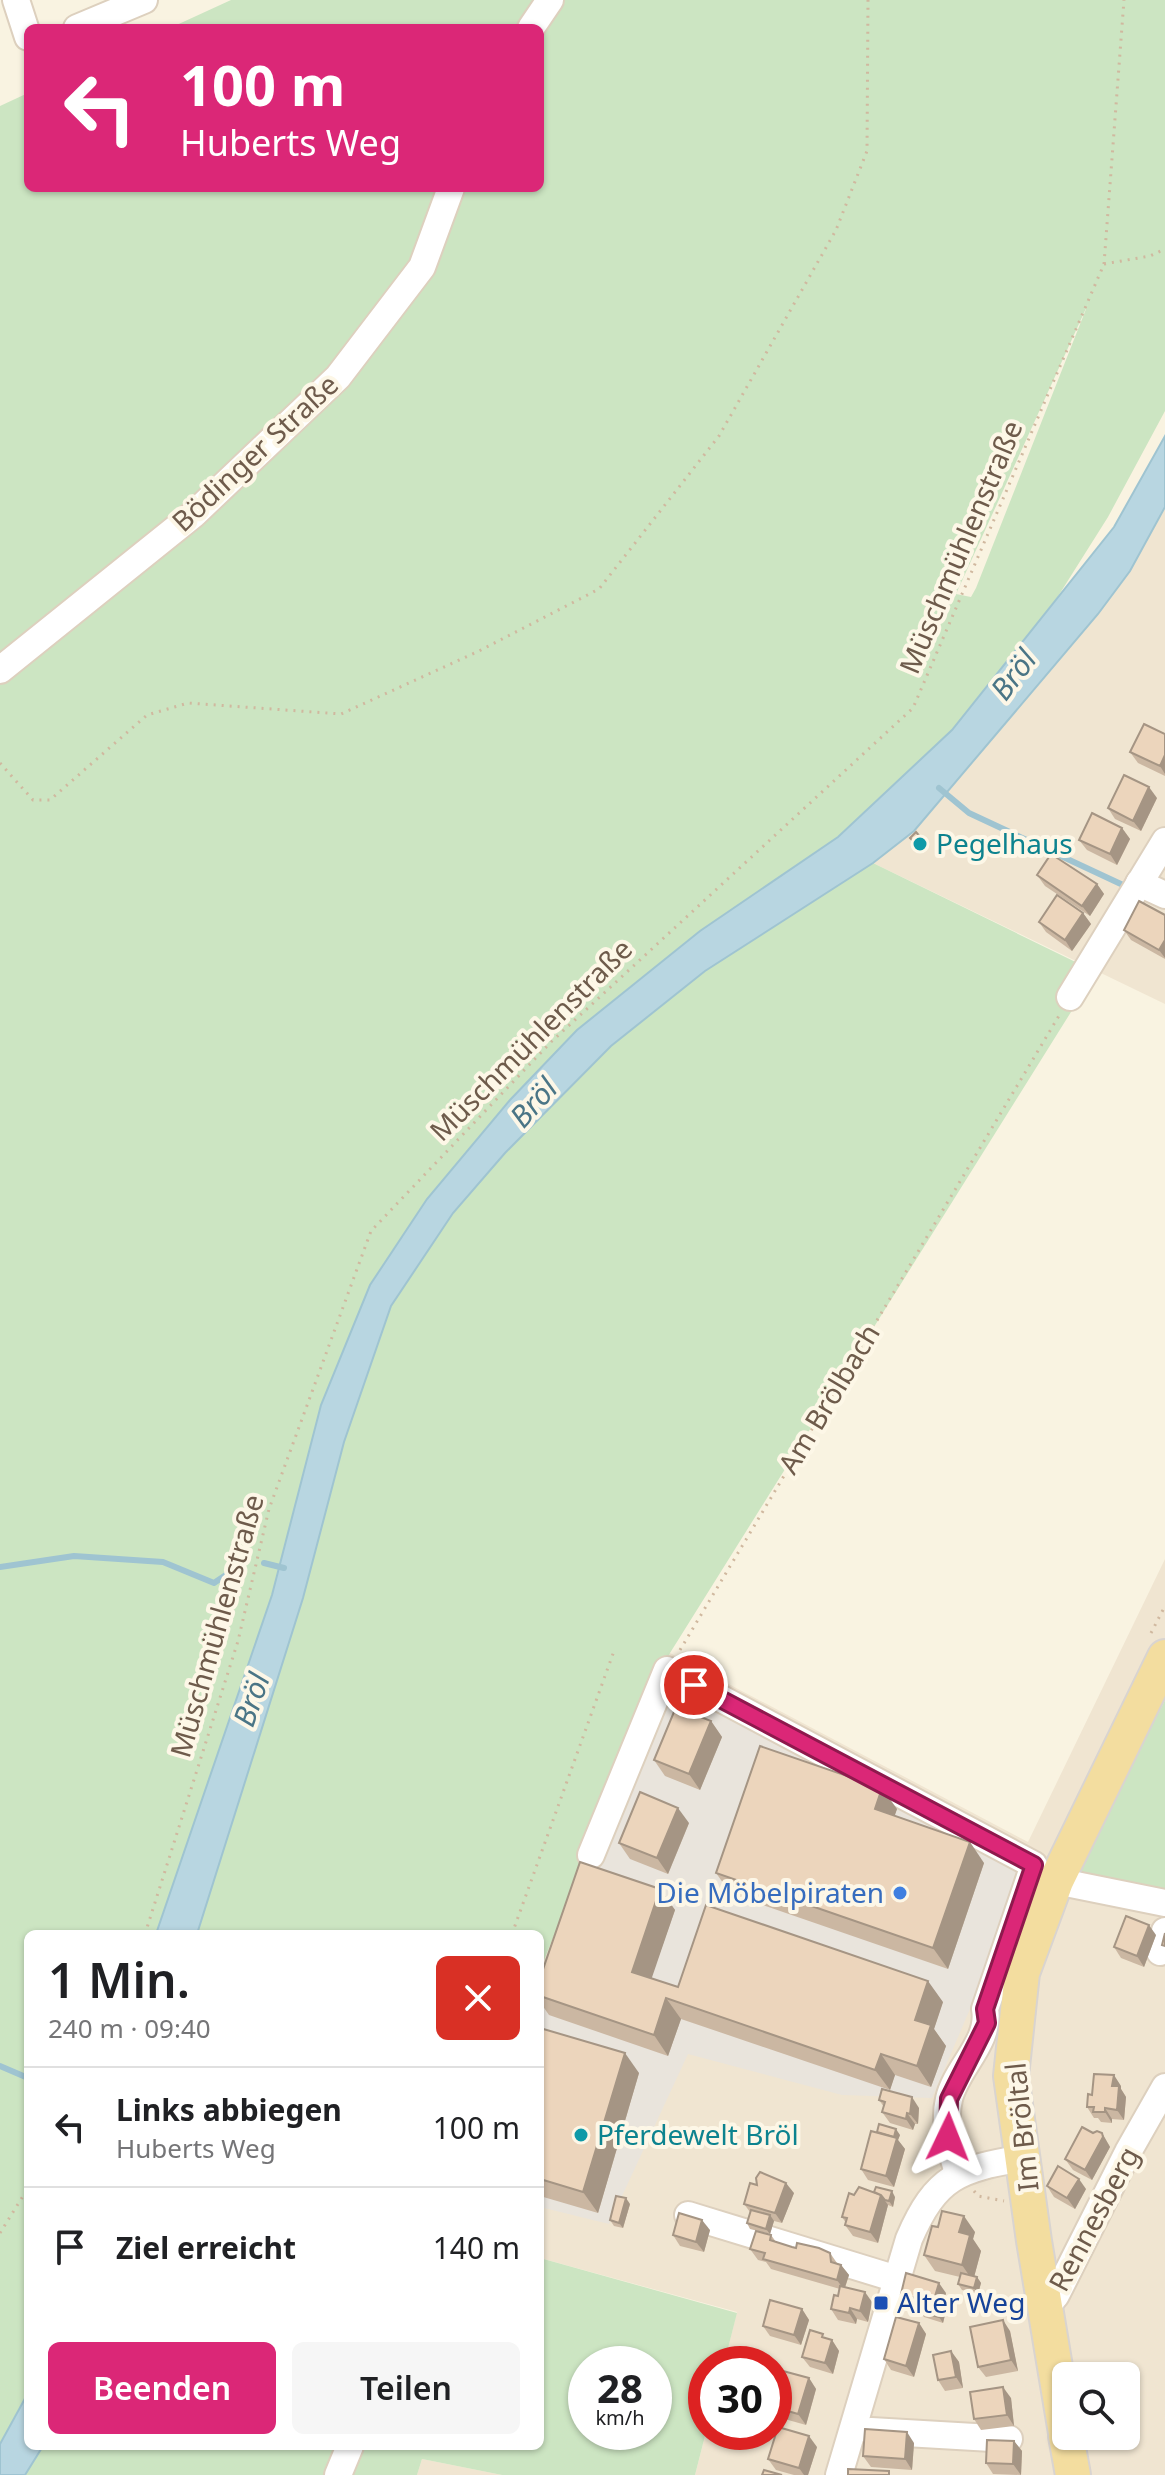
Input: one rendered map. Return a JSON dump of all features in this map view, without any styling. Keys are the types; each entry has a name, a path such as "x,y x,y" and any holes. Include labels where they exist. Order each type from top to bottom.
{"main road":[{"name":"Im Bröltal","path":"1054,2362 1011,2076 1022,1973 1045,1873 1165,1657"},
{"name":"Im Bröltal","path":"1069,2450 1073,2475"}],"street":[{"path":"87,24 144,0"},
{"path":"534,24 550,0"},
{"name":"Bödinger Straße","path":"0,670 194,514 338,377 422,267 450,192"},
{"path":"1070,997 1165,841"},
{"path":"1139,883 1165,895"},
{"path":"591,1855 667,1670 1045,1873 1165,1903"},
{"path":"958,2173 948,2137 949,2099 987,2023 985,2009 1045,1873"},
{"name":"Rennesberg","path":"1045,2308 1056,2295 1128,2152 1165,2087"},
{"path":"839,2475 909,2239 921,2211 936,2192 958,2173 1023,2158"},
{"path":"688,2215 897,2279"},
{"path":"852,2430 1009,2439"},
{"path":"338,2475 348,2450"}],"path":[{"path":"0,763 33,800 50,800 147,715 188,703 341,714 479,651 599,589 719,436 836,230 867,151 868,0"},
{"name":"Müschmühlenstraße","path":"146,1930 238,1641 269,1509 371,1231 551,1042 913,708 1104,264 1124,0"},
{"path":"1104,264 1150,256 1165,249"},
{"name":"Am Brölbach","path":"667,1670 1070,997"},
{"path":"513,1930 614,1651"},
{"path":"0,2233 24,2194"}],"shaded area":[{"path":"1165,454 1165,1004 873,863 1127,532"},
{"path":"1165,1559 1165,1700 1075,1876 1165,1894 1165,2475 695,2475 701,2450 792,2450 792,2346 728,2346 737,2312 544,2259 544,1960 670,1653 1028,1842"},
{"path":"669,1675 1031,1866 932,2098 842,2095 688,2054 609,2224 544,2208 544,1996"},
{"path":"422,2459 502,2475 417,2475"}],"green space":[{"path":"231,0 1165,0 1165,411 1108,517 1050,609 952,730 838,837 700,931 577,1030 510,1100 427,1199 321,1405 272,1595 157,1930 24,1930 24,2406 0,2448 0,106 24,95 24,192 544,192 544,24 179,24","holes":["1088,304 976,588 971,597 956,594"]},
{"path":"873,863 1096,972 670,1653 544,1960 544,1930 198,1930 303,1598 344,1442 391,1306 453,1213 505,1153 611,1046 705,971"},
{"path":"1165,1700 1165,1894 1075,1876"},
{"path":"544,2259 737,2313 729,2346 688,2346 688,2450 701,2450 695,2475 502,2475 422,2459 417,2475 25,2475 41,2450 544,2450"}],"water":[{"name":"Bröl","path":"1165,436 1165,507 1130,571 1098,614 914,831 873,863 705,971 611,1046 505,1153 453,1213 391,1306 344,1442 303,1598 198,1930 157,1930 272,1595 321,1405 370,1285 427,1199 510,1100 577,1030 700,931 838,837 952,730 1114,527"},
{"path":"24,2400 24,2450 41,2450 25,2475 0,2475 0,2444"}],"building":[{"path":"1144,724 1165,734 1165,755 1160,766 1130,752"},
{"path":"1124,775 1149,787 1133,821 1108,808"},
{"path":"1092,813 1122,828 1110,854 1079,840"},
{"path":"916,832 922,839 917,845 910,838"},
{"path":"1051,854 1097,884 1082,906 1037,875"},
{"path":"1057,895 1083,913 1065,940 1039,922"},
{"path":"1139,901 1165,915 1165,940 1159,950 1124,930"},
{"path":"676,1707 711,1721 689,1774 654,1760"},
{"path":"760,1746 882,1788 875,1809 970,1842 933,1948 716,1873"},
{"path":"640,1792 678,1808 657,1858 619,1843"},
{"path":"580,1862 660,1889 632,1972 678,1987 706,1905 928,1981 915,2020 931,2025 917,2066 881,2054 875,2070 666,1998 654,2035 544,1997 544,1966"},
{"path":"1126,1916 1149,1925 1137,1956 1114,1947"},
{"name":"Pferdewelt Bröl","path":"544,2029 625,2053 583,2192 544,2180"},
{"path":"1094,2074 1114,2075 1112,2086 1119,2086 1117,2110 1105,2108 1105,2112 1093,2112 1094,2107 1087,2107 1088,2094 1092,2095"},
{"path":"882,2089 912,2097 910,2114 907,2113 906,2119 882,2112 885,2102 879,2100"},
{"path":"879,2124 896,2129 894,2137 877,2132"},
{"path":"1082,2127 1093,2133 1102,2133 1103,2137 1085,2170 1065,2159"},
{"path":"871,2131 897,2138 886,2176 861,2169"},
{"path":"1058,2166 1079,2179 1067,2198 1047,2186"},
{"path":"760,2172 786,2183 775,2213 744,2204 750,2183 757,2185 756,2178"},
{"path":"859,2187 881,2195 870,2232 845,2225 847,2218 842,2217 849,2193 854,2195"},
{"path":"876,2187 892,2191 889,2201 874,2192"},
{"path":"616,2196 626,2198 619,2223 610,2220"},
{"path":"751,2210 770,2215 766,2229 747,2223"},
{"path":"942,2211 964,2216 959,2232 970,2235 962,2265 924,2255 932,2226 938,2227"},
{"path":"679,2213 702,2220 696,2242 673,2235"},
{"path":"756,2231 771,2235 770,2240 792,2247 796,2248 797,2243 830,2253 831,2262 841,2265 837,2280 763,2259 765,2253 750,2249"},
{"path":"906,2273 939,2283 933,2303 901,2294"},
{"path":"961,2273 977,2277 974,2288 958,2284"},
{"path":"840,2286 865,2292 860,2311 850,2308 849,2313 831,2309"},
{"path":"770,2300 802,2309 794,2335 763,2326"},
{"path":"922,2304 941,2309 939,2317 920,2312"},
{"path":"896,2317 919,2323 906,2366 884,2359"},
{"path":"1003,2320 1011,2360 978,2367 970,2327"},
{"path":"810,2330 832,2340 825,2363 802,2357"},
{"path":"951,2351 956,2377 938,2380 933,2355"},
{"path":"792,2373 809,2378 798,2414 792,2412"},
{"path":"1003,2387 1007,2415 974,2419 970,2392"},
{"path":"865,2429 907,2432 905,2459 863,2456"},
{"path":"792,2431 809,2436 799,2468 768,2459 771,2450 792,2450"},
{"path":"987,2440 1014,2441 1013,2464 986,2463"},
{"path":"848,2469 889,2471 889,2475 848,2475"},
{"path":"764,2470 782,2475 762,2475"}],"waterway":[{"path":"939,788 969,813 1123,885"},
{"path":"0,1567 74,1556 163,1562 214,1583 242,1564"},
{"path":"264,1563 284,1568"},
{"path":"0,2066 24,2076"}],"place":[{"name":"Pegelhaus","path":"920,844"},
{"name":"Die Möbelpiraten","path":"900,1893"},
{"name":"Pferdewelt Bröl","path":"581,2135"},
{"name":"Alter Weg","path":"881,2303"}],"route":[{"path":"694,1685 1034,1865 985,2009 987,2023 949,2099 948,2137"}]}
